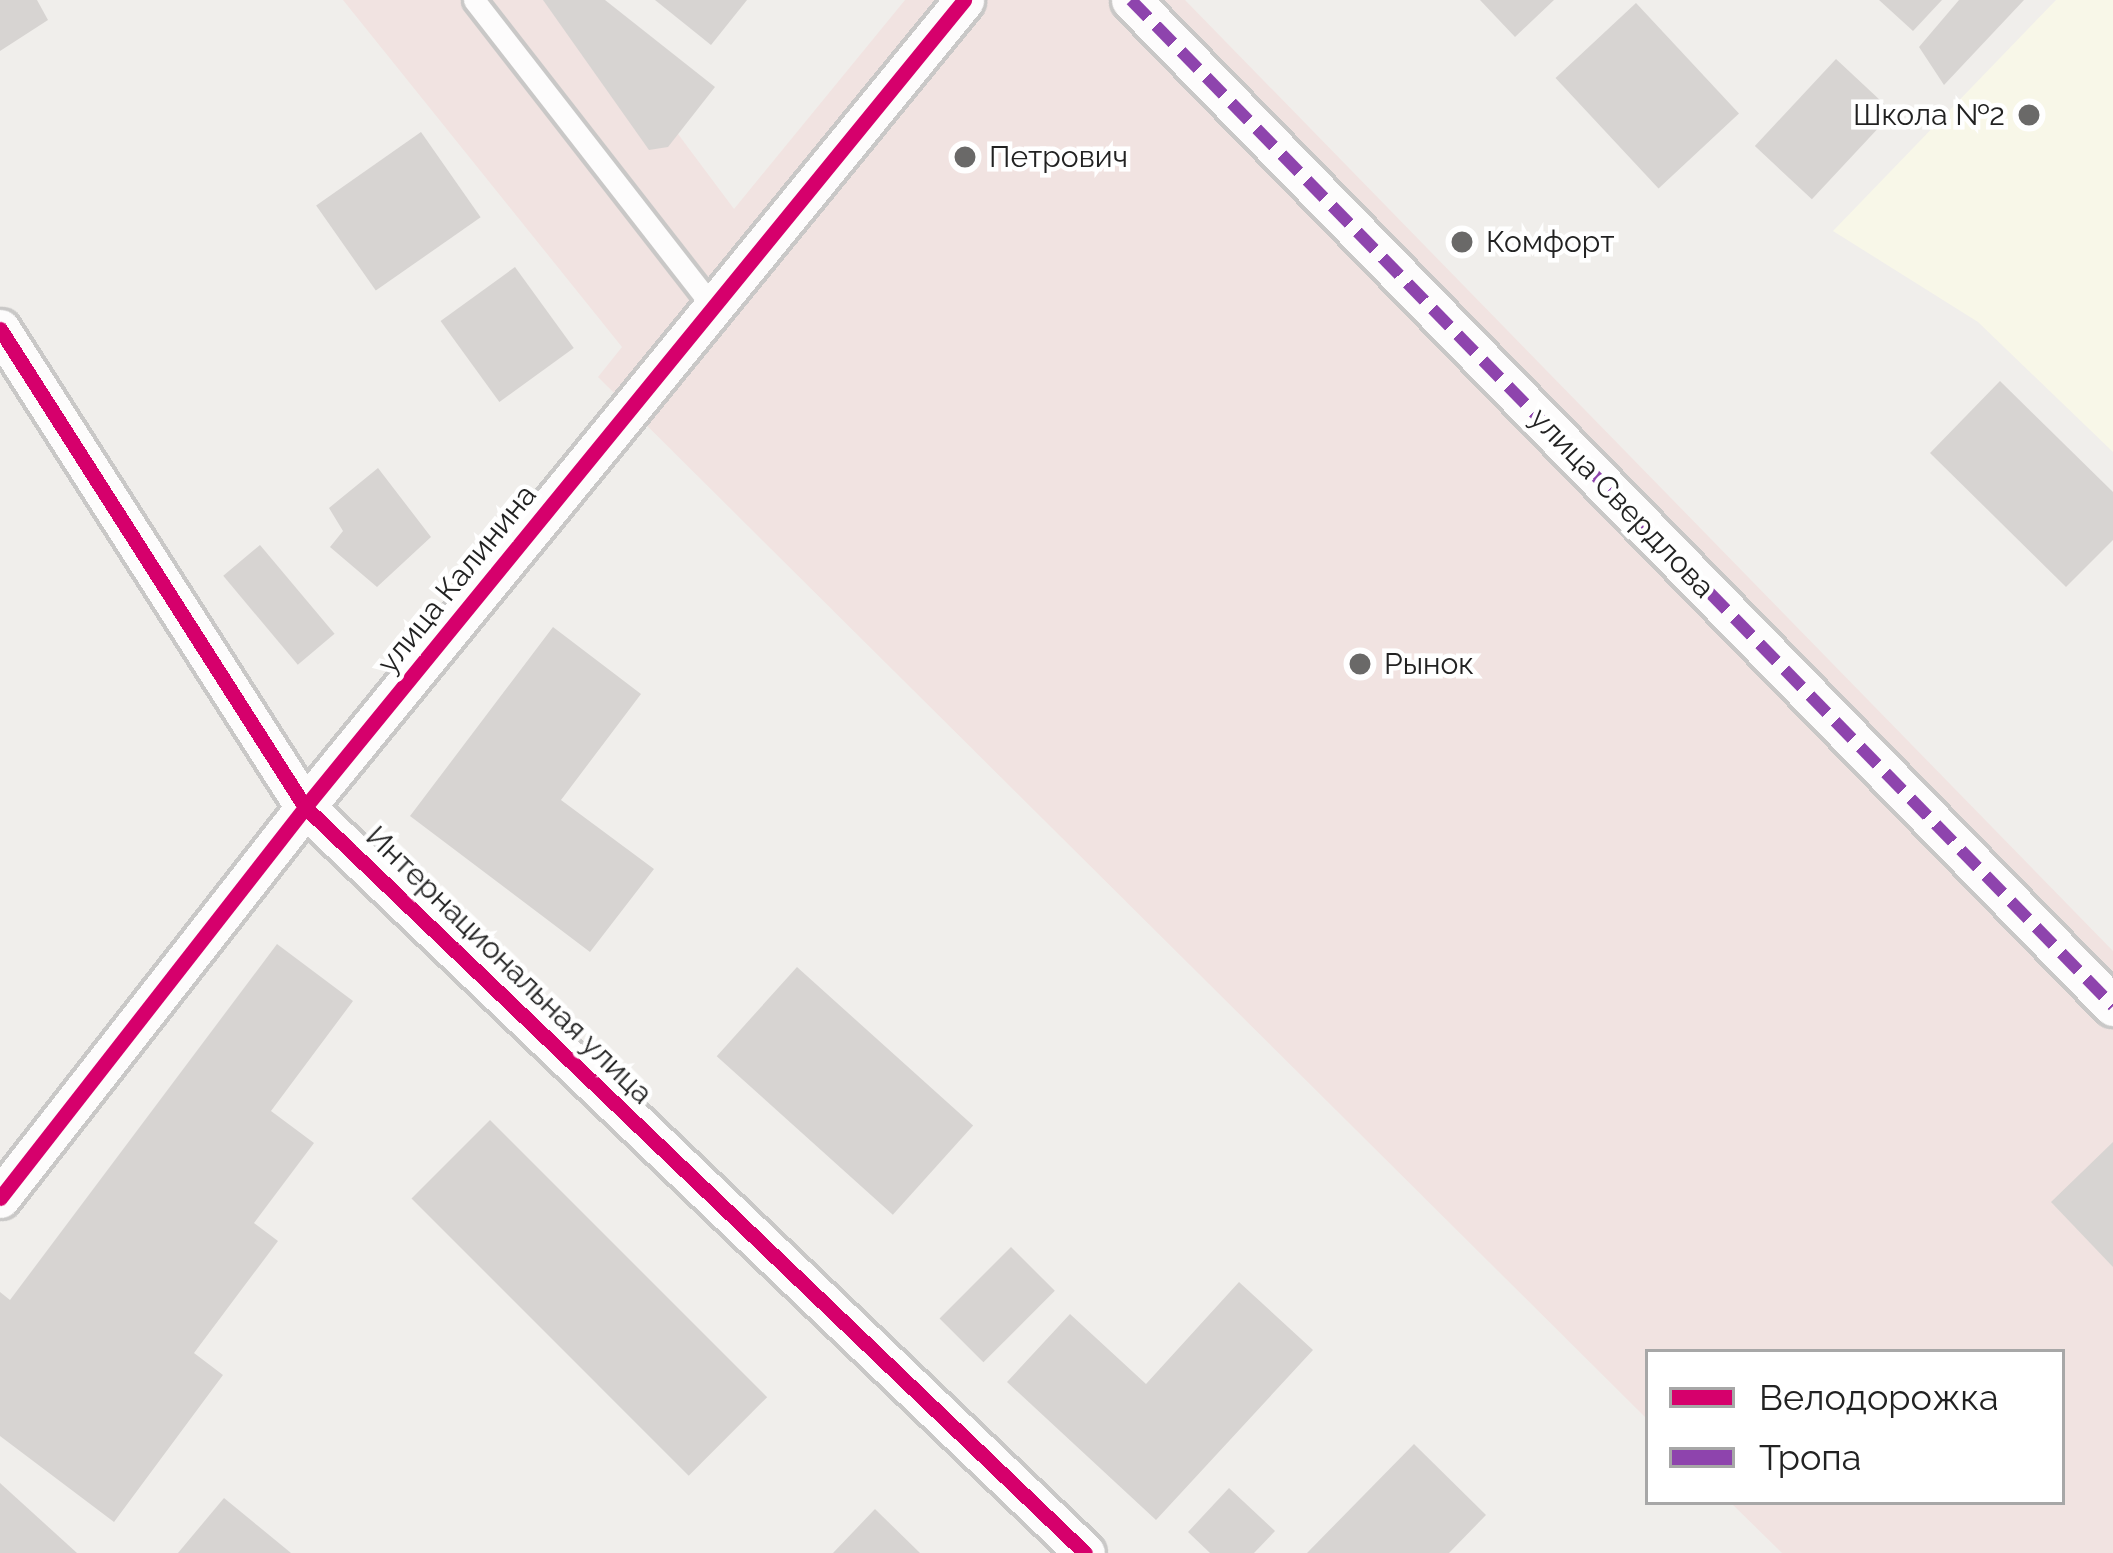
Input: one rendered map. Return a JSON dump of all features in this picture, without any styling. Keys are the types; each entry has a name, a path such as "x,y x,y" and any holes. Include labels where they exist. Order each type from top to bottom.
{"street":[{"name":"улица Калинина","path":"0,1198 305,808 964,0"},
{"name":"улица Свердлова","path":"1131,0 2113,1006"},
{"name":"Интернациональная улица","path":"0,329 305,808 1085,1553"}],"lane":[{"path":"474,0 713,307"}],"shaded area":[{"name":"Рынок","path":"343,0 578,0 734,209 905,0 1185,0 2113,951 2113,1553 1782,1553 1733,1505 2065,1505 2065,1349 1645,1349 1645,1417 598,377 622,347"},
{"name":"Школа №2","path":"2056,0 2113,0 2113,452 1978,322 1833,231"}],"building":[{"path":"0,0 37,0 48,20 0,51"},
{"path":"543,0 605,0 715,87 668,147 649,150"},
{"path":"655,0 747,0 711,45"},
{"path":"1480,0 1554,0 1515,37"},
{"path":"1879,0 1942,0 1913,31"},
{"path":"1959,0 2024,0 1944,85 1919,47"},
{"path":"1636,3 1739,113 1659,188 1556,78"},
{"path":"1836,59 1893,112 1812,199 1755,146"},
{"path":"421,132 481,217 376,291 316,205"},
{"path":"515,267 574,348 499,402 441,321"},
{"path":"2000,381 2113,492 2113,540 2066,587 1930,453"},
{"path":"378,468 431,537 377,587 330,547 343,531 329,508"},
{"path":"260,545 335,634 298,665 223,576"},
{"path":"553,627 641,694 561,800 654,869 590,952 410,816"},
{"path":"277,944 353,1001 271,1111 314,1143 254,1223 278,1241 194,1353 223,1375 114,1522 0,1436 0,1292 10,1300"},
{"path":"797,967 973,1126 893,1215 717,1056"},
{"path":"490,1120 767,1397 689,1476 412,1198"},
{"path":"2113,1142 2113,1267 2051,1202"},
{"path":"1011,1247 1055,1291 983,1362 940,1318"},
{"path":"1239,1282 1313,1350 1156,1520 1007,1382 1070,1314 1146,1384"},
{"path":"1414,1444 1486,1515 1449,1553 1307,1553"},
{"path":"0,1483 77,1553 0,1553"},
{"path":"1229,1488 1275,1531 1254,1553 1210,1553 1188,1532"},
{"path":"224,1498 291,1553 178,1553"},
{"path":"875,1509 920,1553 833,1553"}],"marked path":[{"path":"1131,0 2113,1006"}],"cycle path":[{"path":"0,1198 305,807 964,0"},
{"path":"0,329 305,807 1085,1553"}],"place":[{"name":"Школа №2","path":"2029,115"},
{"name":"Петрович","path":"965,157"},
{"name":"Комфорт","path":"1462,242"},
{"name":"Рынок","path":"1360,664"}]}
